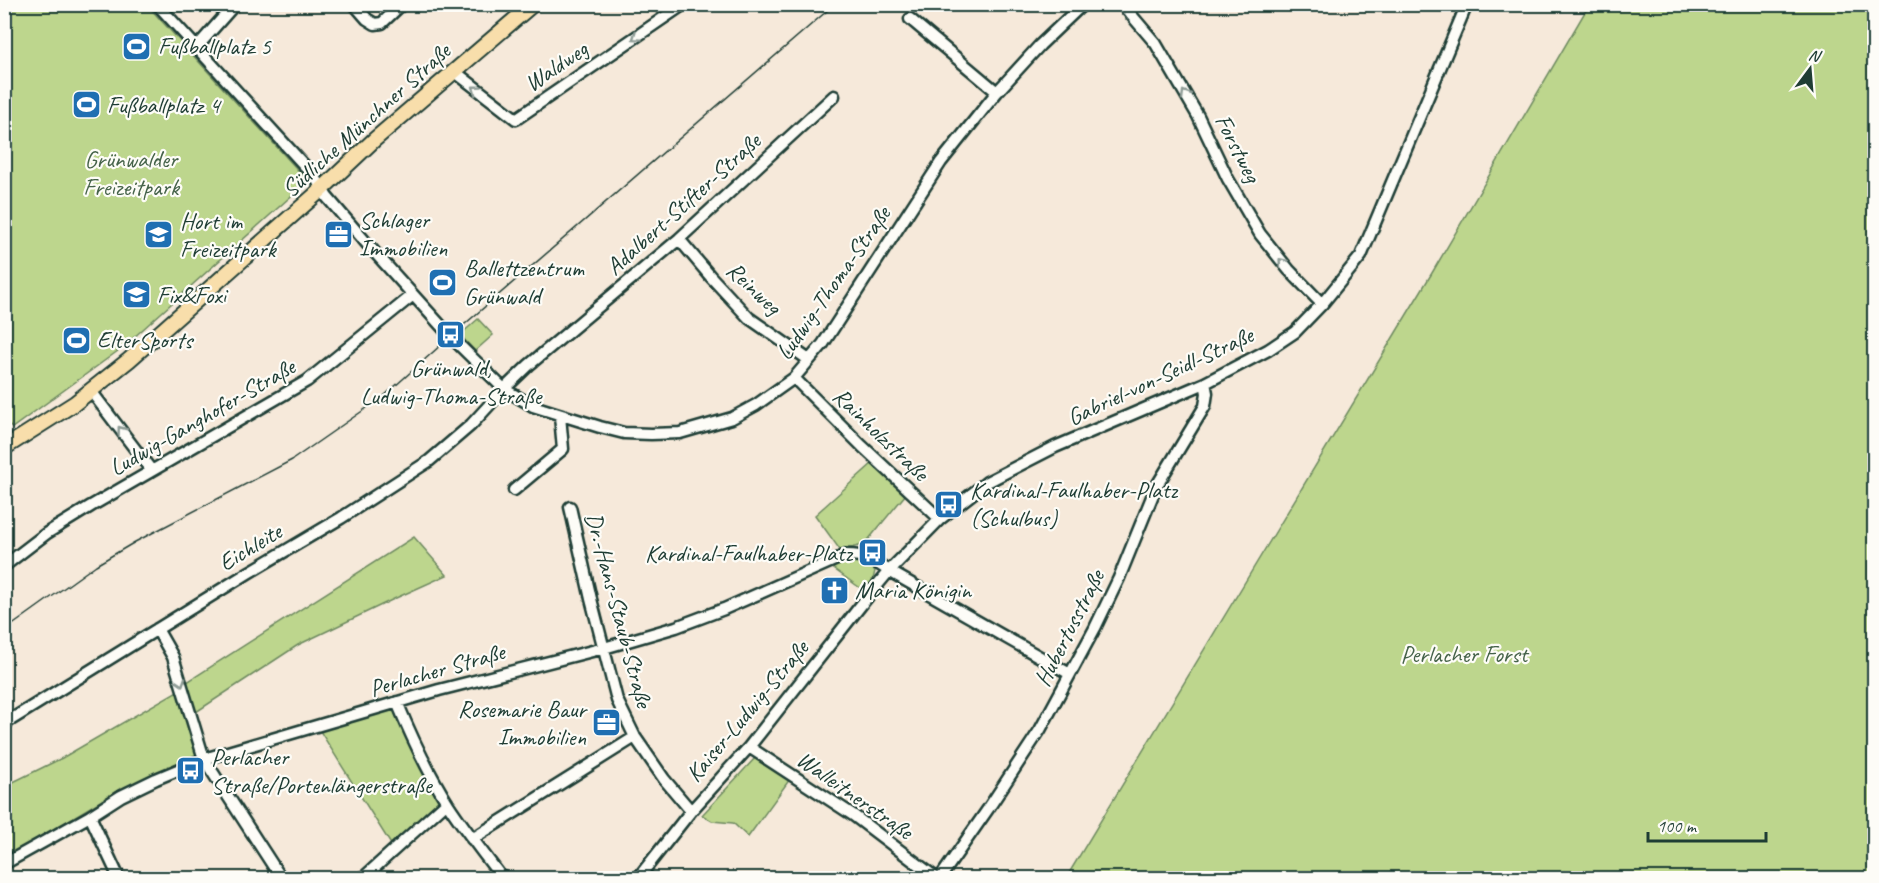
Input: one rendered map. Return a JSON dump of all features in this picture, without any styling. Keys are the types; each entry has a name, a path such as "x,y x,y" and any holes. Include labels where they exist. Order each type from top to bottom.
{"main road":[{"name":"Südliche Münchner Straße","path":"4,448 91,391 183,313 374,140 532,4"}],"street":[{"name":"Ludwig-Thoma-Straße","path":"157,4 315,177 327,197 413,295 452,338 504,389 532,406 560,416 624,433 651,434 680,433 732,418 766,399 794,378 823,344 941,162 997,92 1040,45 1083,4"},
{"path":"197,47 235,4"},
{"path":"354,4 367,19 375,24 381,23 402,4"},
{"name":"Waldweg","path":"454,71 516,119 684,4"},
{"name":"Forstweg","path":"1122,4 1156,44 1198,116 1228,179 1260,234 1289,270 1322,304"},
{"name":"Gabriel-von-Seidl-Straße","path":"889,571 940,519 987,482 1063,443 1205,383 1268,350 1295,332 1322,304 1361,256 1467,4"},
{"path":"910,19 997,92"},
{"name":"Adalbert-Stifter-Straße","path":"504,389 679,238 834,96"},
{"name":"Reinweg","path":"679,238 749,318 809,360"},
{"name":"Ludwig-Ganghofer-Straße","path":"4,566 47,533 151,470 307,381 413,295"},
{"name":"Rainholzstraße","path":"794,378 940,519"},
{"name":"Hubertusstraße","path":"938,879 1033,740 1070,674 1119,579 1156,487 1205,406 1207,393 1205,383"},
{"name":"Eichleite","path":"4,724 429,461 471,425 504,389"},
{"path":"91,391 151,470"},
{"path":"514,490 563,449 560,416"},
{"name":"Dr.-Hans-Staub-Straße","path":"570,507 591,599 618,700 635,737 664,779 691,811"},
{"name":"Perlacher Straße","path":"4,864 122,796 204,759 397,702 676,627 724,609 846,555 863,555 871,558 889,571 1070,674"},
{"name":"Kaiser-Ludwig-Straße","path":"638,879 691,811 749,747 889,571"},
{"path":"158,629 173,657 204,759 281,879"},
{"path":"397,702 410,734 447,802 502,879"},
{"path":"472,839 635,737"},
{"name":"Walleitnerstraße","path":"749,747 853,815 938,879"},
{"path":"363,879 447,802"},
{"path":"90,816 119,879"}],"green space":[{"name":"Grünwalder Freizeitpark","path":"5,4 147,5 308,181 122,348 12,428 4,421"},
{"name":"Perlacher Forst","path":"1589,5 1874,5 1874,878 1066,878 1432,273"},
{"path":"478,319 493,335 475,351 460,335"},
{"path":"873,463 906,494 864,545 840,550 815,515"},
{"path":"414,537 447,575 298,645 196,712 187,682"},
{"name":"Kardinal-Faulhaber-Platz","path":"840,560 859,561 872,567 875,571 868,587 863,590 831,567"},
{"path":"179,690 199,754 119,790 5,858 5,786 62,758"},
{"path":"394,709 441,801 392,846 320,731"},
{"path":"756,757 790,779 748,837 733,823 712,821 702,815"}],"tram line":[{"path":"4,631 96,565 135,542 292,460 384,396 835,4"}],"place":[{"name":"Fußballplatz 5","path":"137,46"},
{"name":"Fußballplatz 4","path":"86,105"},
{"name":"Schlager Immobilien","path":"338,234"},
{"name":"Hort im Freizeitpark","path":"159,235"},
{"name":"Ballettzentrum Grünwald","path":"443,282"},
{"name":"Fix&Foxi","path":"136,295"},
{"name":"Grünwald, Ludwig-Thoma-Straße","path":"451,335"},
{"name":"ElterSports","path":"76,340"},
{"name":"Kardinal-Faulhaber-Platz (Schulbus)","path":"949,504"},
{"name":"Kardinal-Faulhaber-Platz","path":"873,553"},
{"name":"Maria Königin","path":"834,590"},
{"name":"Rosemarie Baur Immobilien","path":"607,723"},
{"name":"Perlacher Straße/Portenlängerstraße","path":"190,771"}]}
